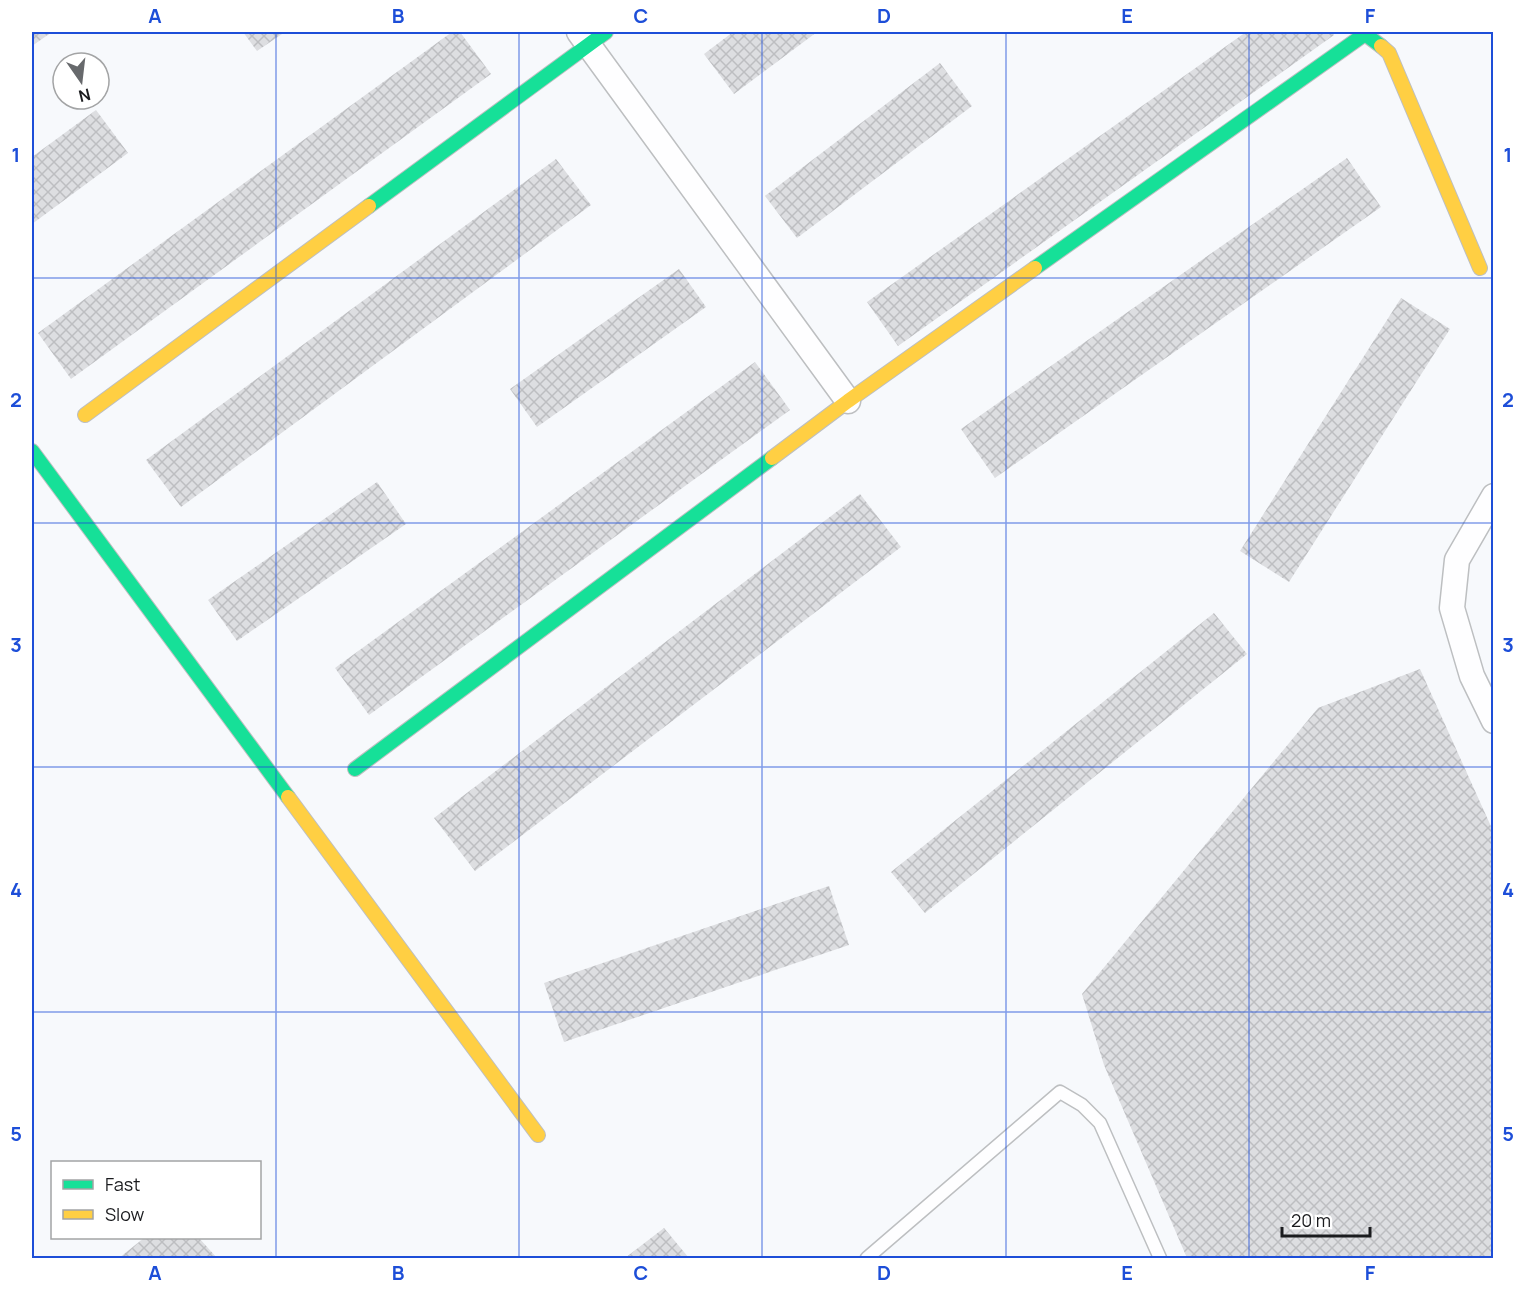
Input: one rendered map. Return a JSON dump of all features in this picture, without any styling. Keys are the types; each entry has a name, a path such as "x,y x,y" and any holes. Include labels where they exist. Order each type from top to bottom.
{"street":[{"path":"355,769 848,400 1365,34 1389,53 1480,268"},
{"path":"85,415 591,36 848,400"},
{"path":"32,451 538,1135"},
{"path":"1494,496 1457,560 1452,608 1472,676 1494,721"}],"lane":[{"path":"867,1258 1060,1092 1082,1105 1100,1123 1160,1258"}],"building":[{"path":"32,32 52,32 32,46"},
{"path":"243,32 285,32 257,51"},
{"path":"452,32 460,32 491,74 71,379 38,333"},
{"path":"733,32 817,32 734,94 704,54"},
{"path":"1246,32 1331,32 1334,35 898,346 867,302"},
{"path":"940,63 972,106 797,238 765,196"},
{"path":"95,111 128,153 32,224 32,157"},
{"path":"1347,158 1381,207 995,478 961,429"},
{"path":"556,159 591,205 181,507 146,460"},
{"path":"679,269 706,307 537,427 510,389"},
{"path":"1401,298 1450,329 1289,582 1240,551"},
{"path":"755,362 790,410 369,715 335,668"},
{"path":"377,482 406,524 237,641 208,600"},
{"path":"860,494 901,547 475,871 434,818"},
{"path":"1214,613 1247,654 925,913 891,872"},
{"path":"1420,669 1494,833 1494,1258 1187,1258 1104,1065 1082,994 1318,708"},
{"path":"829,886 849,945 564,1042 544,983"},
{"path":"664,1228 689,1258 625,1258"},
{"path":"143,1239 200,1239 217,1258 119,1258"}],"traffic: fast":[{"path":"369,206 606,32"},
{"path":"1035,268 1365,34 1381,46"},
{"path":"32,451 288,797"},
{"path":"355,769 772,458"}],"traffic: slow":[{"path":"1381,46 1389,53 1480,268"},
{"path":"85,415 369,206"},
{"path":"772,458 1035,268"},
{"path":"288,797 538,1135"}]}
